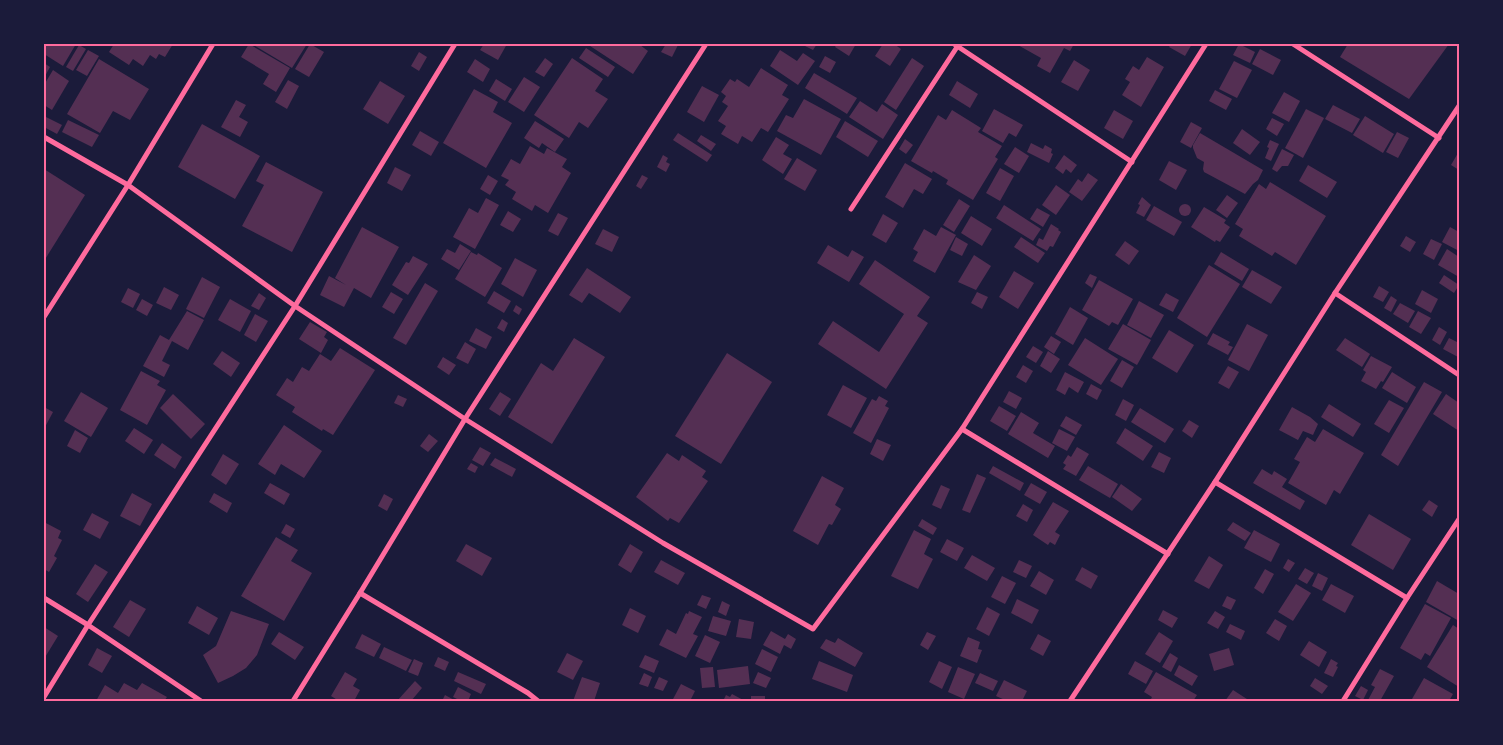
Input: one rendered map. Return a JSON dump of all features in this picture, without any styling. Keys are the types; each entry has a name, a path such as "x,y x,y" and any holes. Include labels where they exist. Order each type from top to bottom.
{"street":[{"path":"44,317 128,185 213,44"},
{"path":"44,697 88,625 295,306 455,44"},
{"path":"293,701 465,418 706,44"},
{"path":"44,137 128,185 295,306 465,418 663,543 813,630 962,429 1206,44"},
{"path":"1293,44 1439,138"},
{"path":"851,209 957,45 1132,162"},
{"path":"1070,701 1168,554 1335,293 1459,106"},
{"path":"1335,293 1459,375"},
{"path":"962,429 1168,554"},
{"path":"1214,482 1406,598"},
{"path":"1343,701 1406,598 1459,518"},
{"path":"360,593 528,692 538,701"},
{"path":"44,598 88,625 201,701"}],"building":[{"path":"44,44 76,44 63,66 44,54"},
{"path":"114,44 173,44 165,57 159,54 156,59 150,55 143,66 133,59 129,65 109,52"},
{"path":"249,44 290,68 276,92 263,84 269,74 241,57"},
{"path":"252,44 307,44 292,68"},
{"path":"310,44 324,52 309,77 295,69"},
{"path":"484,44 507,44 498,60 480,50"},
{"path":"587,44 641,44 648,51 633,74"},
{"path":"666,44 678,45 672,57 661,52"},
{"path":"801,44 817,44 813,50"},
{"path":"837,44 856,44 849,56 835,47"},
{"path":"883,44 894,44 901,49 890,66 875,56"},
{"path":"1016,44 1074,44 1070,51 1064,48 1050,73 1037,66 1041,58"},
{"path":"1171,44 1192,44 1185,56 1169,47"},
{"path":"1239,44 1255,52 1250,63 1233,55"},
{"path":"1348,44 1449,44 1409,99 1340,57"},
{"path":"79,45 86,49 73,71 66,67"},
{"path":"586,48 615,67 608,77 579,58"},
{"path":"1260,49 1281,60 1273,75 1252,64"},
{"path":"88,50 99,56 87,76 76,70"},
{"path":"780,50 797,61 803,53 815,61 798,85 770,66"},
{"path":"419,52 427,57 419,71 411,66"},
{"path":"825,56 836,62 830,73 819,67"},
{"path":"1147,57 1164,67 1141,107 1122,95 1130,82 1125,79 1133,66 1139,70"},
{"path":"545,58 553,64 544,77 535,72"},
{"path":"572,58 603,79 595,91 608,99 588,128 579,122 569,138 534,115"},
{"path":"912,58 924,66 896,110 884,102"},
{"path":"99,59 149,89 130,120 113,111 100,133 67,114"},
{"path":"475,59 490,69 483,82 467,72"},
{"path":"1074,60 1090,70 1078,91 1061,82"},
{"path":"1234,61 1252,70 1237,98 1219,89"},
{"path":"44,63 50,67 44,78"},
{"path":"761,68 788,85 782,95 789,99 768,132 761,128 752,142 742,136 738,144 721,134 726,126 718,121 728,106 722,102 726,96 721,92 730,79 735,82 737,79 749,87"},
{"path":"53,70 69,81 52,110 44,105 44,85"},
{"path":"814,73 857,98 847,114 805,88"},
{"path":"524,77 540,87 524,112 508,102"},
{"path":"496,79 512,89 505,101 489,91"},
{"path":"288,80 299,86 287,109 275,102"},
{"path":"380,81 405,96 388,124 363,109"},
{"path":"957,81 978,94 970,108 949,95"},
{"path":"702,86 719,95 704,122 687,112"},
{"path":"474,89 498,102 493,112 512,123 486,168 443,143"},
{"path":"1215,90 1232,99 1226,110 1209,101"},
{"path":"1284,92 1300,101 1289,122 1272,113"},
{"path":"804,99 841,119 821,155 777,131 786,115 793,118"},
{"path":"236,100 246,105 239,117 248,122 240,137 221,127"},
{"path":"860,101 877,112 882,104 898,115 883,139 849,117"},
{"path":"1333,105 1360,119 1352,133 1325,119"},
{"path":"994,109 1023,125 1016,137 1009,133 1003,143 982,131"},
{"path":"1306,109 1324,118 1303,158 1285,148"},
{"path":"952,110 981,128 978,132 1002,146 995,157 998,159 973,200 946,184 948,180 911,161 938,115 946,120"},
{"path":"1114,110 1133,121 1123,139 1104,128"},
{"path":"44,116 62,125 57,134 44,127"},
{"path":"1365,116 1394,134 1383,153 1353,135"},
{"path":"1272,118 1284,124 1277,136 1266,129"},
{"path":"68,120 99,135 92,147 62,132"},
{"path":"535,121 564,139 555,152 542,143 539,148 524,138"},
{"path":"845,121 878,141 868,157 836,137"},
{"path":"1191,122 1202,128 1191,148 1180,142"},
{"path":"202,124 260,156 235,199 178,167"},
{"path":"1242,129 1260,142 1250,155 1233,143"},
{"path":"420,131 439,142 431,156 412,145"},
{"path":"1397,132 1409,138 1398,158 1386,152"},
{"path":"678,133 712,155 707,162 673,140"},
{"path":"1200,133 1263,170 1258,180 1245,194 1204,172 1204,162 1197,158 1193,148"},
{"path":"701,135 716,144 711,151 697,141"},
{"path":"776,137 789,145 783,154 792,159 783,174 762,160"},
{"path":"905,139 913,145 906,154 899,149"},
{"path":"1270,140 1279,144 1271,161 1265,158"},
{"path":"1031,143 1043,149 1045,145 1052,149 1051,153 1053,154 1049,163 1027,152"},
{"path":"530,146 544,154 547,148 567,159 562,167 571,173 548,213 535,205 532,211 512,199 516,192 505,185 509,180 501,176 511,159 520,164"},
{"path":"1015,147 1029,156 1019,173 1004,164"},
{"path":"1282,149 1294,155 1288,166 1282,166 1277,172 1272,169"},
{"path":"1459,154 1459,170 1451,165"},
{"path":"663,155 668,158 666,162 670,164 666,172 657,167"},
{"path":"1064,155 1077,165 1071,173 1066,169 1063,174 1055,168"},
{"path":"797,158 817,170 805,191 784,179"},
{"path":"1169,161 1187,170 1176,190 1159,180"},
{"path":"266,162 323,192 292,252 242,226 264,185 256,181"},
{"path":"905,163 932,179 923,194 914,189 903,208 885,197"},
{"path":"1308,165 1337,182 1327,198 1299,181"},
{"path":"395,167 411,175 402,191 387,183"},
{"path":"1000,168 1014,176 1000,201 986,193"},
{"path":"44,169 85,195 44,261"},
{"path":"1088,173 1098,180 1082,201 1069,192 1078,179 1082,182"},
{"path":"488,175 498,181 490,195 480,189"},
{"path":"642,175 648,178 641,189 636,186"},
{"path":"1270,182 1326,216 1296,265 1275,252 1272,256 1239,236 1243,229 1235,224 1259,184 1266,189"},
{"path":"1056,185 1070,195 1056,215 1042,205"},
{"path":"1227,195 1238,203 1227,218 1216,210"},
{"path":"1142,197 1151,205 1144,217 1136,213"},
{"path":"486,198 499,205 475,249 453,237 469,208 478,213"},
{"path":"959,199 970,206 954,232 943,225"},
{"path":"1187,204 1190,205 1190,215 1183,216 1180,215 1179,208 1180,205"},
{"path":"1004,205 1041,229 1033,241 996,218"},
{"path":"1154,206 1182,222 1174,236 1146,220"},
{"path":"1204,207 1226,220 1224,223 1230,227 1220,242 1216,240 1215,242 1191,227"},
{"path":"1037,208 1050,215 1043,227 1030,219"},
{"path":"508,211 521,219 513,232 500,225"},
{"path":"558,213 568,218 558,236 548,231"},
{"path":"883,214 898,223 886,243 872,235"},
{"path":"971,216 992,229 982,246 961,233"},
{"path":"1051,224 1061,232 1053,247 1050,246 1047,251 1036,245 1039,238 1043,240"},
{"path":"362,227 399,247 371,298 354,288 344,307 320,295 329,276 346,285 335,278"},
{"path":"941,227 956,235 935,273 913,261 918,252 913,249 924,229 936,236"},
{"path":"1450,227 1459,232 1459,251 1442,242"},
{"path":"603,229 619,237 612,252 595,244"},
{"path":"1406,236 1416,242 1410,252 1400,246"},
{"path":"956,237 968,244 962,256 950,250"},
{"path":"1021,237 1045,253 1038,263 1014,247"},
{"path":"1431,239 1442,244 1434,260 1423,254"},
{"path":"1125,241 1139,251 1129,265 1115,255"},
{"path":"460,244 471,251 459,270 441,259 447,249 455,253"},
{"path":"828,245 848,257 852,250 864,257 849,282 817,263"},
{"path":"1447,249 1459,257 1459,277 1438,265"},
{"path":"471,252 477,255 478,253 502,268 485,297 455,279"},
{"path":"1221,252 1249,269 1242,281 1214,264"},
{"path":"974,255 991,266 976,290 958,282"},
{"path":"413,256 428,264 408,295 392,285 406,262 409,263"},
{"path":"515,258 537,270 523,297 501,284"},
{"path":"875,260 930,297 917,316 928,323 886,389 818,344 833,321 879,352 904,314 859,284"},
{"path":"1209,265 1240,284 1207,337 1177,318"},
{"path":"587,268 631,297 620,313 589,293 582,303 569,295"},
{"path":"1252,270 1282,287 1271,304 1242,287"},
{"path":"1014,271 1034,283 1018,309 999,297"},
{"path":"1090,274 1097,277 1092,288 1085,283"},
{"path":"1444,275 1459,285 1454,293 1439,283"},
{"path":"202,277 220,287 204,318 186,309"},
{"path":"1099,280 1133,299 1118,325 1112,322 1109,326 1082,310"},
{"path":"425,283 438,291 406,345 393,338"},
{"path":"1379,286 1389,292 1383,302 1373,297"},
{"path":"164,287 179,295 171,310 156,303"},
{"path":"128,288 140,294 133,308 121,302"},
{"path":"1422,290 1438,299 1431,313 1415,304"},
{"path":"494,291 511,301 504,313 487,303"},
{"path":"391,292 403,299 394,314 382,307"},
{"path":"977,292 988,297 982,309 971,303"},
{"path":"259,293 266,298 259,310 251,306"},
{"path":"1166,293 1179,300 1173,312 1159,305"},
{"path":"1391,296 1397,300 1391,312 1384,308"},
{"path":"142,299 153,305 147,316 136,310"},
{"path":"230,299 251,311 240,332 218,320"},
{"path":"1139,301 1164,315 1151,338 1127,325"},
{"path":"1400,303 1415,311 1408,323 1393,314"},
{"path":"516,305 522,309 519,315 513,311"},
{"path":"1070,307 1088,318 1073,345 1055,334"},
{"path":"187,311 204,320 188,350 172,341 162,361 170,365 164,377 143,366 160,335 169,340"},
{"path":"1418,311 1431,318 1421,334 1409,327"},
{"path":"255,314 268,321 256,342 244,335"},
{"path":"502,319 508,323 504,332 497,328"},
{"path":"310,322 327,332 324,337 328,340 321,353 299,339"},
{"path":"1123,324 1151,340 1137,365 1108,349"},
{"path":"1247,324 1268,335 1249,371 1228,360"},
{"path":"1439,327 1447,332 1440,345 1432,340"},
{"path":"476,328 492,337 486,349 469,341"},
{"path":"1169,330 1194,345 1177,373 1152,358"},
{"path":"1213,333 1230,342 1228,345 1233,347 1228,355 1207,344"},
{"path":"1051,336 1061,342 1054,354 1044,347"},
{"path":"574,338 605,357 552,444 508,417 541,363 553,371"},
{"path":"1085,338 1118,359 1101,385 1068,365"},
{"path":"1345,338 1370,354 1362,367 1336,350"},
{"path":"1449,338 1459,343 1458,357 1443,349"},
{"path":"465,342 476,349 468,364 456,358"},
{"path":"1033,346 1043,352 1036,363 1026,357"},
{"path":"340,348 375,370 333,435 323,429 322,431 292,412 295,407 276,395 287,378 293,382 302,367 309,371 320,354 331,361"},
{"path":"222,351 240,363 231,377 213,364"},
{"path":"1048,351 1060,359 1051,373 1040,366"},
{"path":"727,353 772,382 721,464 675,436"},
{"path":"1371,356 1392,367 1383,382 1381,381 1376,389 1361,381 1366,372 1363,370"},
{"path":"443,357 456,365 449,375 437,367"},
{"path":"1122,360 1134,367 1122,388 1110,381"},
{"path":"1023,365 1033,371 1026,383 1016,377"},
{"path":"1228,366 1239,372 1229,389 1218,383"},
{"path":"141,371 160,381 157,385 166,390 147,425 120,410"},
{"path":"1065,372 1084,382 1078,393 1069,387 1065,395 1056,390"},
{"path":"1392,372 1416,387 1407,403 1382,388"},
{"path":"1424,382 1442,392 1398,466 1381,455"},
{"path":"1091,384 1102,390 1097,400 1086,394"},
{"path":"843,385 867,398 851,428 827,415"},
{"path":"1009,391 1022,398 1016,409 1003,402"},
{"path":"81,392 108,408 91,437 64,421"},
{"path":"500,392 511,399 500,416 489,409"},
{"path":"173,394 205,424 191,439 160,408"},
{"path":"1446,394 1459,403 1459,431 1433,414"},
{"path":"398,395 407,399 403,407 394,403"},
{"path":"879,396 888,401 885,406 889,408 871,443 853,433 872,399 876,401"},
{"path":"1123,399 1134,405 1126,421 1115,415"},
{"path":"1389,400 1404,408 1389,433 1374,424"},
{"path":"1329,404 1361,424 1353,437 1321,417"},
{"path":"999,406 1016,416 1007,431 990,421"},
{"path":"44,407 53,412 44,429"},
{"path":"1292,407 1318,424 1313,435 1303,431 1298,440 1279,430"},
{"path":"1140,408 1174,429 1165,443 1131,422"},
{"path":"1021,412 1039,423 1033,433 1055,446 1048,458 1008,434"},
{"path":"1066,416 1082,425 1076,435 1060,426"},
{"path":"1189,420 1199,426 1192,438 1182,431"},
{"path":"284,425 322,451 304,478 281,464 275,475 258,464"},
{"path":"134,428 153,440 144,454 125,441"},
{"path":"1125,428 1153,446 1143,461 1116,443"},
{"path":"1059,429 1075,437 1067,451 1052,443"},
{"path":"1323,429 1364,453 1340,494 1334,490 1326,505 1288,483 1300,462 1294,459 1307,437 1315,442"},
{"path":"75,430 88,438 80,453 67,446"},
{"path":"429,434 438,441 428,452 420,446"},
{"path":"877,439 891,445 883,461 870,454"},
{"path":"162,443 182,457 175,469 154,455"},
{"path":"480,447 491,453 483,466 472,460"},
{"path":"1077,447 1089,454 1076,476 1063,469 1066,465 1063,463 1068,455 1071,457"},
{"path":"1159,452 1171,458 1164,473 1151,467"},
{"path":"667,453 679,461 682,455 706,471 702,477 708,481 679,523 670,518 668,521 636,497"},
{"path":"223,454 239,464 226,485 211,475"},
{"path":"495,458 516,469 512,477 490,465"},
{"path":"471,463 478,467 475,473 467,469"},
{"path":"993,466 1024,483 1020,491 989,473"},
{"path":"1088,466 1118,484 1110,498 1079,480"},
{"path":"1262,469 1272,475 1274,471 1287,479 1282,487 1305,501 1300,510 1253,483"},
{"path":"977,474 986,478 970,513 962,510"},
{"path":"822,476 844,488 835,505 841,509 832,525 829,524 818,545 793,531"},
{"path":"270,483 290,494 284,505 264,493"},
{"path":"1031,483 1047,492 1040,504 1024,495"},
{"path":"1121,484 1142,499 1132,511 1112,497"},
{"path":"941,485 950,489 941,509 932,505"},
{"path":"132,493 152,504 140,526 120,516"},
{"path":"214,493 232,503 227,513 209,502"},
{"path":"384,494 393,499 387,511 378,506"},
{"path":"1429,500 1438,506 1432,517 1422,510"},
{"path":"1053,502 1069,511 1055,532 1060,535 1055,545 1050,542 1048,545 1033,535"},
{"path":"1023,504 1033,510 1027,522 1016,516"},
{"path":"92,513 109,522 100,539 83,530"},
{"path":"1369,514 1411,539 1393,570 1351,545"},
{"path":"922,519 937,528 933,535 918,526"},
{"path":"44,522 61,531 58,538 62,540 54,556 57,558 49,572 44,569"},
{"path":"1233,522 1251,533 1245,541 1227,530"},
{"path":"286,524 295,529 290,538 281,533"},
{"path":"914,530 931,539 924,554 933,559 918,589 891,576"},
{"path":"1254,530 1280,544 1271,562 1244,548"},
{"path":"276,537 298,550 291,561 312,573 284,621 241,596"},
{"path":"947,539 964,548 957,561 940,552"},
{"path":"466,544 492,558 482,576 456,561"},
{"path":"630,544 643,552 631,573 618,565"},
{"path":"972,555 995,568 987,581 964,568"},
{"path":"1209,556 1223,565 1209,589 1194,581"},
{"path":"1288,559 1295,563 1289,572 1283,568"},
{"path":"661,560 685,573 678,585 654,572"},
{"path":"1019,560 1032,566 1026,578 1013,572"},
{"path":"95,564 108,572 88,602 76,594"},
{"path":"1082,567 1098,576 1091,589 1075,580"},
{"path":"1305,568 1314,573 1307,584 1298,579"},
{"path":"1265,569 1274,574 1263,594 1254,588"},
{"path":"1039,571 1054,580 1046,595 1030,586"},
{"path":"1318,573 1328,578 1322,591 1312,586"},
{"path":"1002,576 1016,583 1005,604 991,597"},
{"path":"1437,581 1459,594 1459,621 1426,602"},
{"path":"1296,584 1311,593 1293,621 1278,612"},
{"path":"1331,584 1354,596 1345,613 1322,600"},
{"path":"702,595 711,598 706,609 697,605"},
{"path":"1227,596 1236,600 1231,610 1222,606"},
{"path":"1017,599 1039,610 1032,624 1011,613"},
{"path":"130,600 146,609 129,637 113,627"},
{"path":"722,601 730,605 726,616 718,612"},
{"path":"1425,604 1451,618 1430,656 1425,653 1421,660 1400,648"},
{"path":"197,606 218,618 209,635 188,623"},
{"path":"987,607 1000,614 989,636 976,629"},
{"path":"630,608 646,616 638,633 622,625"},
{"path":"1163,610 1178,618 1172,628 1158,620"},
{"path":"231,611 269,624 257,655 246,668 218,683 203,655 216,646"},
{"path":"689,611 702,617 693,634 698,636 686,658 659,645 667,629 676,634 686,613 688,614"},
{"path":"1215,611 1225,617 1218,629 1207,623"},
{"path":"713,616 731,621 726,636 708,631"},
{"path":"739,619 754,622 751,639 736,637"},
{"path":"1275,619 1287,626 1279,641 1266,633"},
{"path":"1230,624 1245,631 1241,640 1226,632"},
{"path":"1453,625 1459,629 1459,687 1427,667"},
{"path":"44,627 58,636 44,659"},
{"path":"771,631 785,639 788,634 796,639 791,649 784,645 780,654 763,645"},
{"path":"279,632 304,647 295,660 271,644"},
{"path":"927,632 936,636 928,650 920,645"},
{"path":"1159,632 1173,641 1160,663 1145,654"},
{"path":"362,634 381,644 374,657 355,648"},
{"path":"1038,634 1051,641 1043,656 1030,649"},
{"path":"705,635 720,642 710,663 695,656"},
{"path":"968,637 980,642 978,649 982,650 977,663 960,656"},
{"path":"838,638 863,653 855,667 820,648 826,639 835,643"},
{"path":"1309,641 1327,652 1319,667 1300,655"},
{"path":"384,647 412,660 406,671 379,658"},
{"path":"97,648 112,656 102,673 88,665"},
{"path":"1229,648 1234,665 1214,671 1209,654"},
{"path":"762,649 778,657 771,672 755,664"},
{"path":"567,653 583,661 573,680 557,672"},
{"path":"1170,653 1178,658 1171,672 1162,667"},
{"path":"645,655 659,661 654,673 639,667"},
{"path":"438,657 449,662 445,671 434,666"},
{"path":"414,659 423,663 418,676 408,672"},
{"path":"1331,659 1338,663 1333,677 1324,673"},
{"path":"819,661 853,675 847,692 812,679"},
{"path":"939,661 952,667 942,689 929,682"},
{"path":"1135,661 1153,671 1146,684 1128,674"},
{"path":"1179,665 1198,676 1192,686 1174,675"},
{"path":"748,666 750,684 719,688 717,670"},
{"path":"713,667 715,687 702,688 700,668"},
{"path":"958,667 975,674 964,699 948,692"},
{"path":"1380,669 1394,676 1380,701 1369,701 1375,687 1371,685"},
{"path":"345,672 357,679 353,686 360,690 354,701 339,701 331,696"},
{"path":"458,672 486,684 481,694 454,681"},
{"path":"758,672 771,678 766,688 753,683"},
{"path":"1156,672 1197,695 1193,701 1150,701 1152,697 1144,692"},
{"path":"644,673 652,677 648,687 639,684"},
{"path":"980,673 998,681 993,691 975,683"},
{"path":"582,677 600,683 594,701 573,701"},
{"path":"659,677 668,681 663,691 654,688"},
{"path":"1315,678 1328,686 1322,694 1310,686"},
{"path":"1424,678 1453,694 1449,701 1415,701 1412,699"},
{"path":"1004,680 1027,691 1022,701 1007,701 996,696"},
{"path":"415,681 422,688 411,701 397,701"},
{"path":"124,683 137,690 142,683 167,697 164,701 96,701 105,685 118,693"},
{"path":"681,684 695,691 690,701 672,701"},
{"path":"1361,686 1368,690 1363,700 1355,696"},
{"path":"458,687 471,694 468,701 461,701 453,697"},
{"path":"1233,690 1250,701 1225,701"},
{"path":"732,694 745,701 723,701 726,695 730,697"},
{"path":"445,695 456,701 442,701"},
{"path":"751,696 765,696 765,701 751,701"}]}
